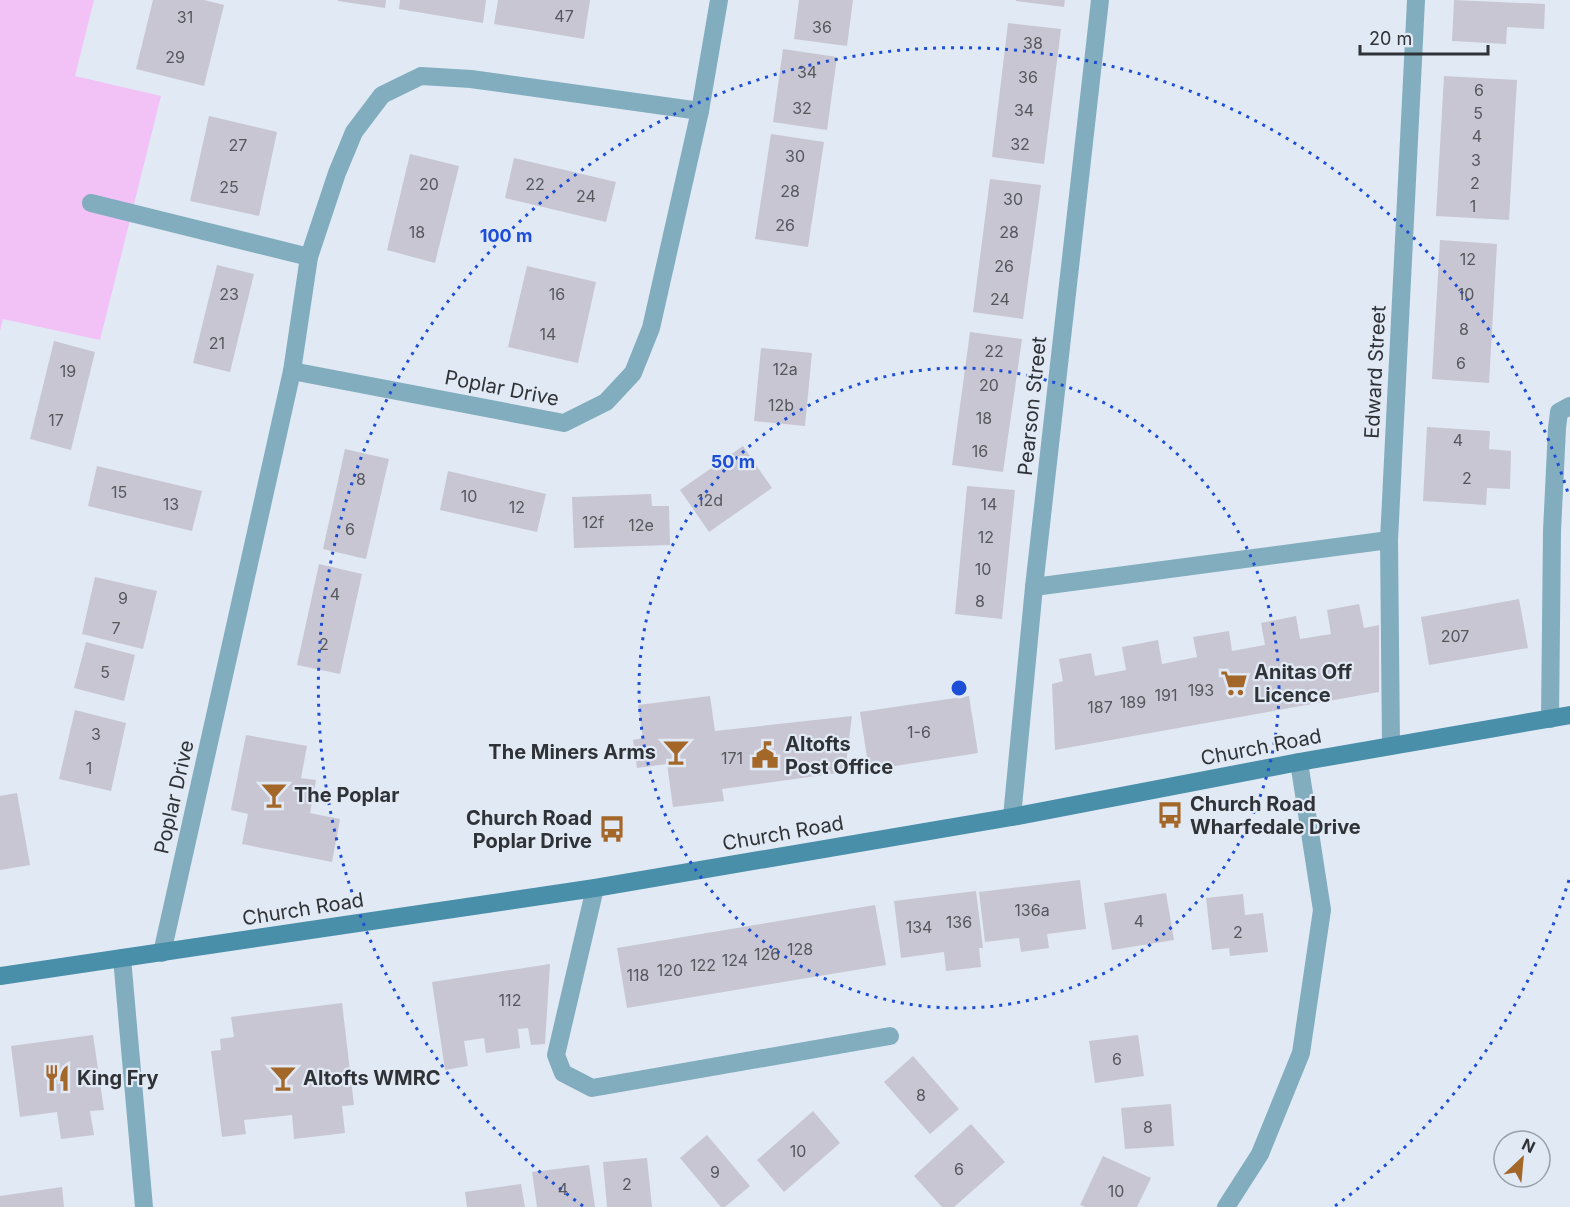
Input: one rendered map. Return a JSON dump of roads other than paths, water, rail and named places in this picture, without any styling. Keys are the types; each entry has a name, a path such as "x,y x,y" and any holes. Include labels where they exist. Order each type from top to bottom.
{"street":[{"name":"Poplar Drive","path":"292,371 564,423 606,402 633,373 651,328 700,111 719,0"},
{"name":"Pearson Street","path":"1012,817 1034,587 1100,0"},
{"name":"Edward Street","path":"1391,746 1389,540 1416,0"},
{"name":"Poplar Drive","path":"162,953 292,371 309,257 337,173 354,132 382,95 421,76 471,79 700,111"},
{"path":"90,203 309,257"},
{"path":"1550,719 1552,531 1557,428 1559,412 1570,406"},
{"path":"1034,587 1389,540"},
{"name":"Church Road","path":"0,976 595,888 1012,817 1299,762 1570,715"},
{"path":"1226,1207 1260,1154 1301,1053 1322,909 1299,762"},
{"path":"595,888 556,1055 563,1073 592,1088 890,1036"},
{"path":"122,958 144,1207"}],"place":[{"name":"Anitas Off Licence","path":"1234,683"},
{"name":"The Miners Arms","path":"676,752"},
{"name":"Altofts Post Office","path":"765,755"},
{"name":"The Poplar","path":"274,795"},
{"name":"Church Road Wharfedale Drive","path":"1170,815"},
{"name":"Church Road Poplar Drive","path":"612,829"},
{"name":"King Fry","path":"57,1078"},
{"name":"Altofts WMRC","path":"283,1078"}]}
